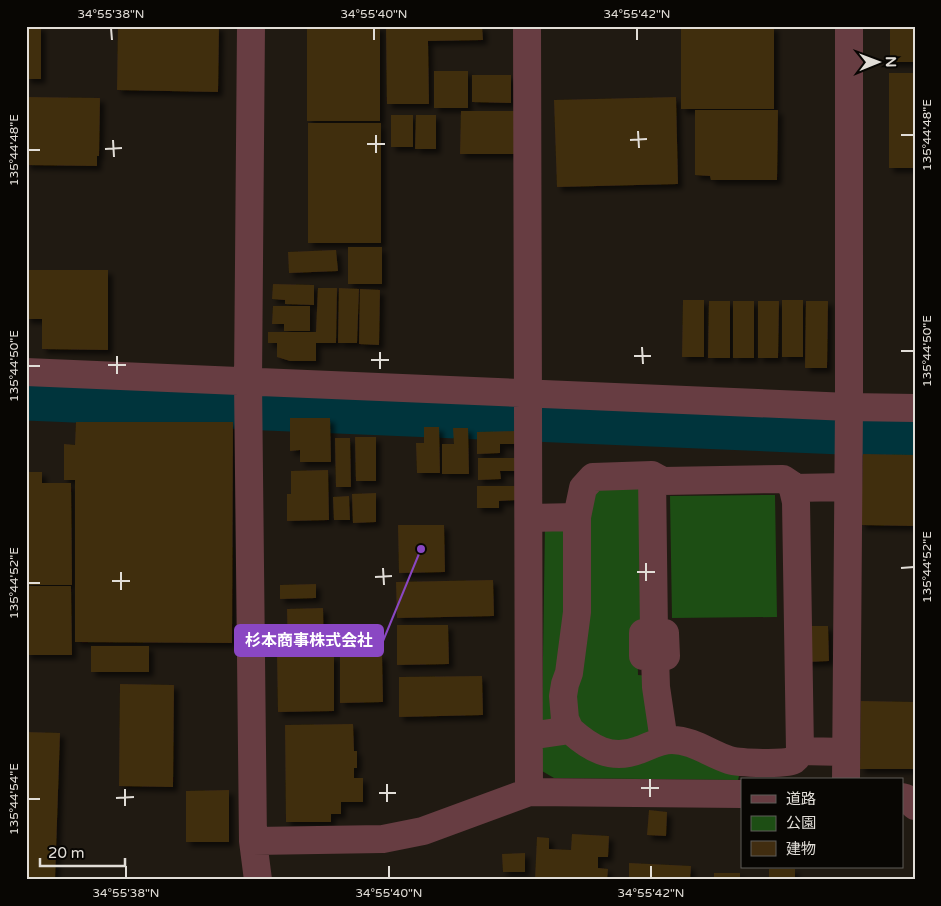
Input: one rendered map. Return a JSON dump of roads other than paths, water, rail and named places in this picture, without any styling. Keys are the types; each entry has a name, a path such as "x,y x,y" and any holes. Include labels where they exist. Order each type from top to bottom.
{"street":[{"path":"251,26 248,381 253,841 258,880"},
{"path":"527,26 529,792"},
{"path":"846,778 849,407 849,26"},
{"path":"26,372 248,381 528,407 915,408"},
{"path":"794,764 796,502 792,485 783,479 663,481 652,475 593,477 583,488 577,517 577,612 569,673 563,696 564,714 570,730 594,749 605,753 618,754 637,751 656,742 672,740 690,743 728,760 738,762 794,764 846,752"},
{"path":"652,475 654,644 656,687 664,741"},
{"path":"793,488 848,487"},
{"path":"529,518 577,517"},
{"path":"529,736 570,730"},
{"path":"253,841 383,839 423,831 529,792 741,794"},
{"path":"904,798 915,806"}],"waterway":[{"path":"26,395 915,432"}],"place":[{"name":"杉本商事株式会社","path":"421,549"}]}
